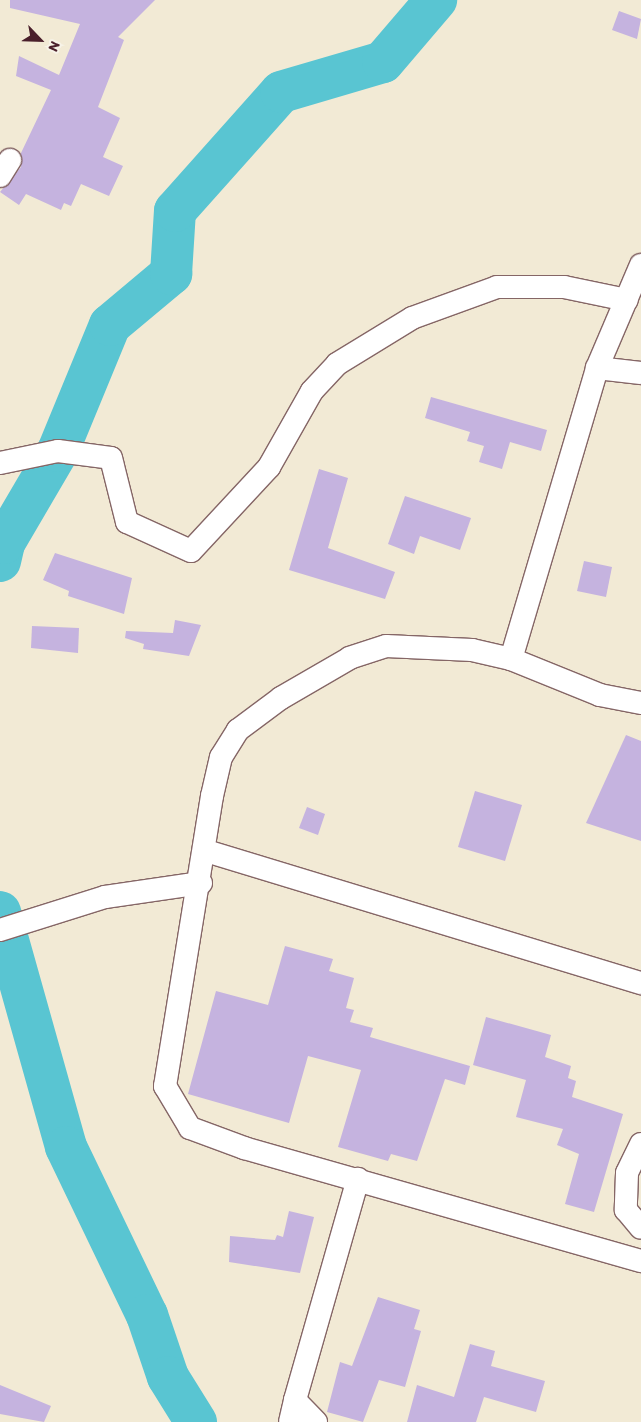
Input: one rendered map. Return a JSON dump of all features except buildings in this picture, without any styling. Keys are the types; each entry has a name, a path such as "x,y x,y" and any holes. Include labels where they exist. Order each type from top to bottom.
{"street":[{"path":"511,659 597,368 641,266"},
{"path":"0,463 58,451 110,458 127,522 191,551 269,467 312,391 337,364 412,318 497,287 564,287 627,300"},
{"path":"597,368 641,373"},
{"path":"641,704 600,695 511,659 472,650 386,646 350,658 281,698 238,730 220,756 201,884 165,1086 190,1128 641,1261"},
{"path":"206,851 641,983"},
{"path":"0,930 105,897 201,884"},
{"path":"641,1144 627,1173 626,1210 641,1228"},
{"path":"290,1422 358,1179"},
{"path":"295,1400 316,1422"}],"waterway":[{"path":"0,561 4,543 58,451 110,325 171,274 175,211 281,92 383,62 436,0"},
{"path":"0,912 66,1147 147,1315 168,1377 196,1422"}]}
